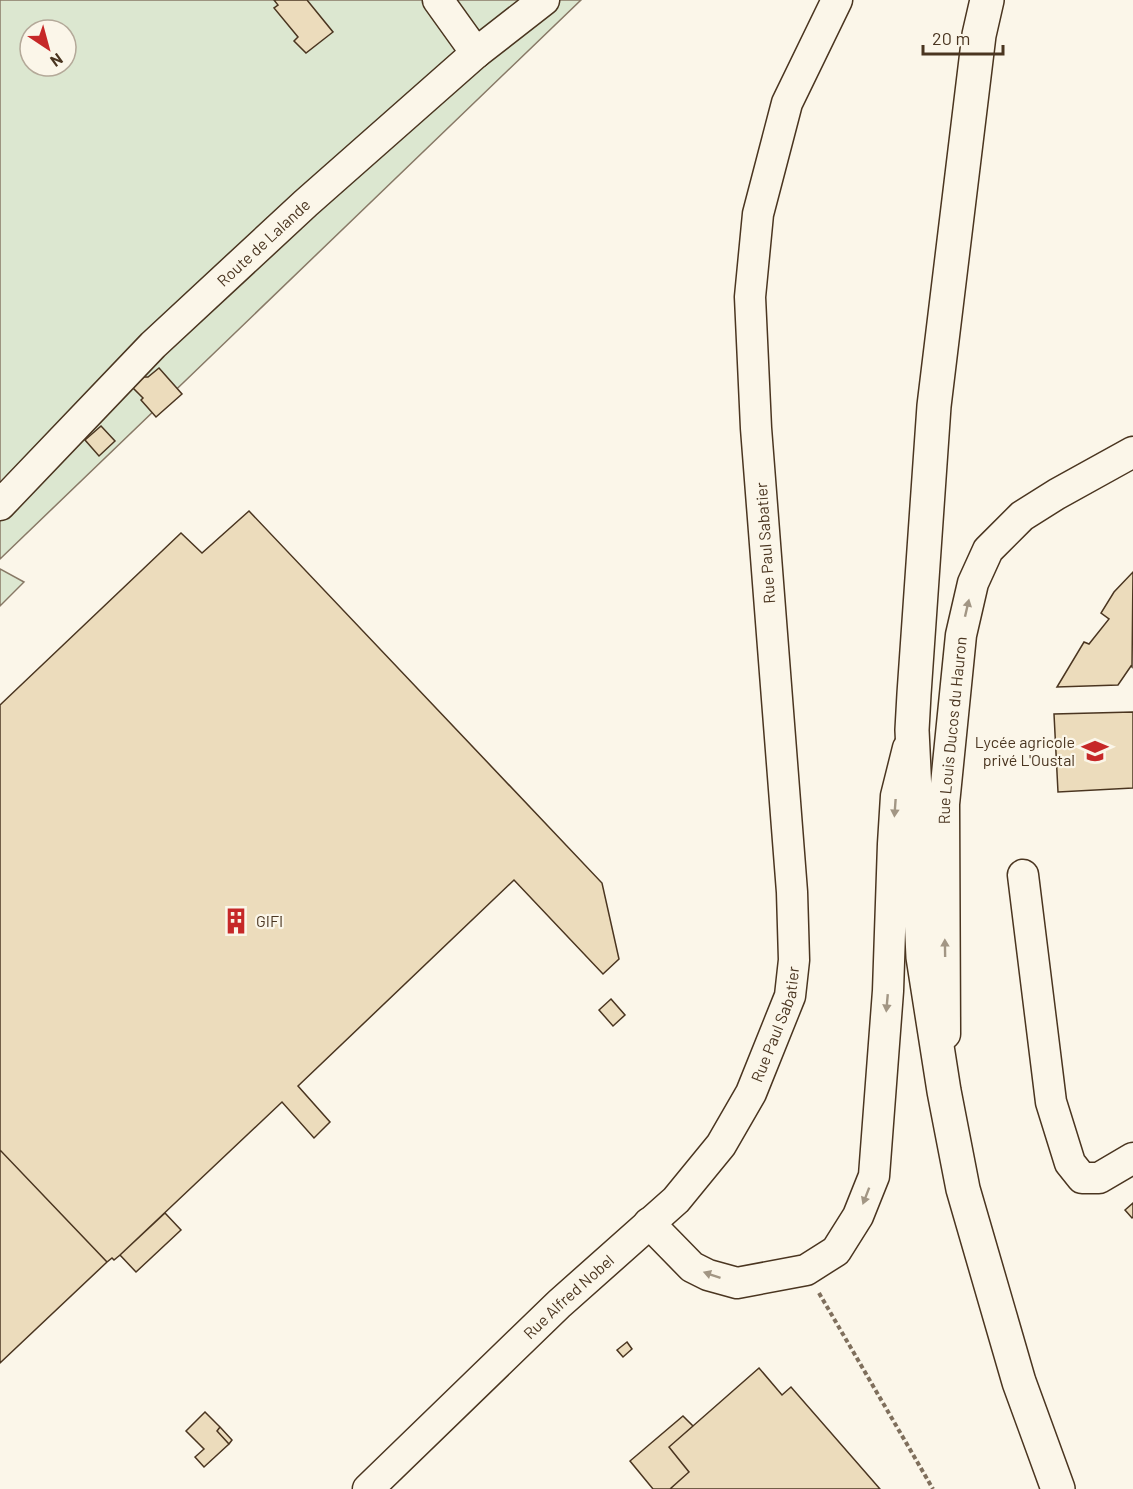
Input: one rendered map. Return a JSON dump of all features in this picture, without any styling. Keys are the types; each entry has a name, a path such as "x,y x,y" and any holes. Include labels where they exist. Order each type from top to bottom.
{"main road":[{"path":"987,0 979,35 934,406 912,730 923,957 944,1090 963,1189 1019,1382 1058,1489"}],"street":[{"path":"438,0 476,52"},
{"name":"Route de Lalande","path":"0,505 153,345 306,203 476,52 544,0"},
{"name":"Rue Paul Sabatier","path":"751,1093 790,996 794,960 792,892 756,428 750,297 758,214 787,103 837,0"},
{"name":"Rue Louis Ducos du Hauron","path":"944,1090 944,804 961,635 973,583 988,550 1022,516 1133,452"},
{"path":"649,1223 692,1267 708,1275 737,1283 806,1270 836,1251 858,1216 874,1176 888,991 892,844 896,796 912,730"},
{"path":"1023,875 1051,1102 1071,1163 1082,1178 1099,1178 1133,1158"},
{"name":"Rue Alfred Nobel","path":"368,1489 559,1304 676,1200 721,1145 751,1093"}],"path":[{"path":"806,1270 933,1489"}],"green space":[{"path":"0,0 581,0 0,559"},
{"path":"0,569 24,582 0,606"}],"building":[{"path":"274,0 307,0 333,32 306,53 294,41 298,37 274,8 278,5"},
{"path":"159,368 182,394 156,417 132,387"},
{"path":"101,426 115,441 99,456 85,440"},
{"name":"GIFI","path":"249,511 602,883 619,959 603,974 514,880 298,1086 330,1122 314,1138 282,1102 120,1255 107,1262 0,1150 0,705 181,533 202,553"},
{"path":"1133,572 1132,667 1118,685 1057,687 1084,642 1089,644 1109,619 1101,613 1114,592"},
{"name":"Lycée agricole privé L'Oustal","path":"1133,712 1133,788 1058,792 1054,714"},
{"path":"611,999 625,1015 613,1026 599,1010"},
{"path":"0,1150 107,1262 0,1363"},
{"path":"1133,1203 1133,1217 1132,1218 1125,1210"},
{"path":"165,1213 181,1230 136,1272 120,1255"},
{"path":"627,1342 632,1349 623,1357 617,1350"},
{"path":"759,1368 782,1395 791,1387 880,1489 670,1489 689,1472 669,1447"},
{"path":"205,1412 220,1427 217,1431 229,1444 204,1467 195,1457 204,1449 186,1431"},
{"path":"683,1416 693,1426 669,1447 689,1472 670,1489 653,1489 630,1461"},
{"path":"220,1427 232,1440 229,1444 217,1431"}],"place":[{"name":"Lycée agricole privé L'Oustal","path":"1095,751"},
{"name":"GIFI","path":"236,921"}]}
